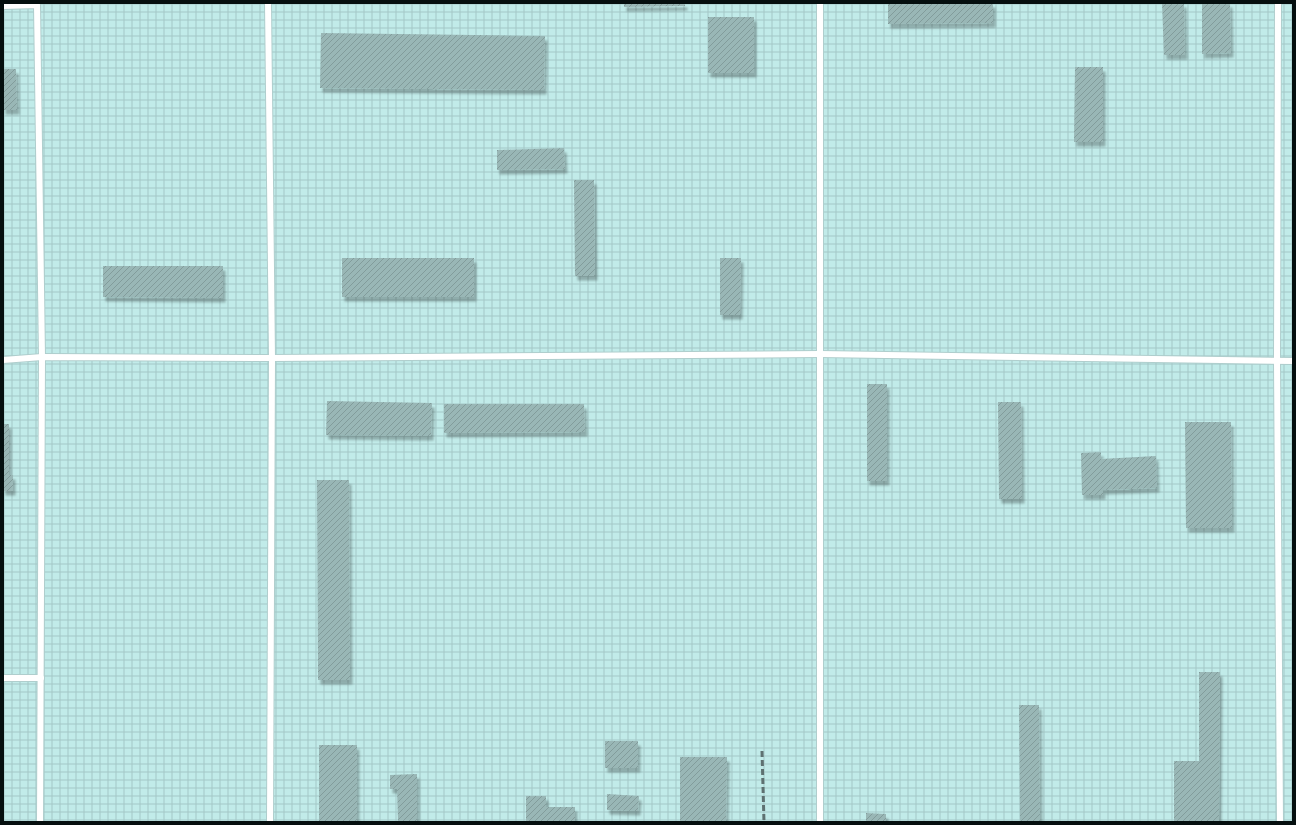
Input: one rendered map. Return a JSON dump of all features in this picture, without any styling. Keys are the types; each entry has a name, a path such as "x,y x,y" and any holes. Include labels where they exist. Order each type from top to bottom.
{"lane":[{"path":"268,3 272,358 270,822"},
{"path":"820,3 820,822"},
{"path":"1278,3 1277,362 1280,822"},
{"path":"3,6 37,5 42,357 40,822"},
{"path":"3,360 42,357 272,358 820,354 1277,362 1293,361"},
{"path":"3,678 41,678"}],"shaded area":[{"path":"3,3 1293,3 1293,822 3,822"}],"building":[{"path":"624,3 685,3 685,6 624,7"},
{"path":"888,3 993,3 993,23 888,24"},
{"path":"1162,3 1184,3 1185,55 1164,55"},
{"path":"1202,3 1230,3 1231,53 1202,54"},
{"path":"708,17 754,17 754,73 708,73"},
{"path":"321,33 545,36 544,90 320,88"},
{"path":"1075,67 1103,67 1103,142 1074,142"},
{"path":"3,69 16,69 17,110 3,110"},
{"path":"564,148 565,169 497,170 497,150"},
{"path":"574,180 594,180 595,276 575,276"},
{"path":"342,258 474,258 474,297 342,297"},
{"path":"720,258 741,258 740,315 720,315"},
{"path":"103,266 223,266 223,298 103,297"},
{"path":"867,384 887,384 887,481 867,481"},
{"path":"327,401 432,403 431,436 326,435"},
{"path":"998,402 1021,402 1022,499 999,499"},
{"path":"444,404 584,404 585,432 444,433"},
{"path":"1185,422 1231,422 1232,528 1186,528"},
{"path":"3,424 9,424 9,475 13,475 13,491 3,491"},
{"path":"1101,452 1101,459 1156,456 1157,488 1103,490 1103,495 1082,495 1081,453"},
{"path":"317,480 349,480 350,680 318,680"},
{"path":"1199,672 1220,672 1219,822 1174,822 1174,761 1199,761"},
{"path":"1019,705 1039,705 1040,822 1020,822"},
{"path":"605,741 638,741 638,768 605,768"},
{"path":"319,745 357,745 357,822 319,822"},
{"path":"680,757 727,757 726,822 680,822"},
{"path":"417,774 417,822 398,822 397,789 390,789 390,775"},
{"path":"607,794 639,796 638,811 607,810"},
{"path":"526,796 546,796 546,807 575,807 575,822 526,822"},
{"path":"866,813 886,814 886,822 866,822"}],"railway":[{"path":"762,751 764,822"}]}
